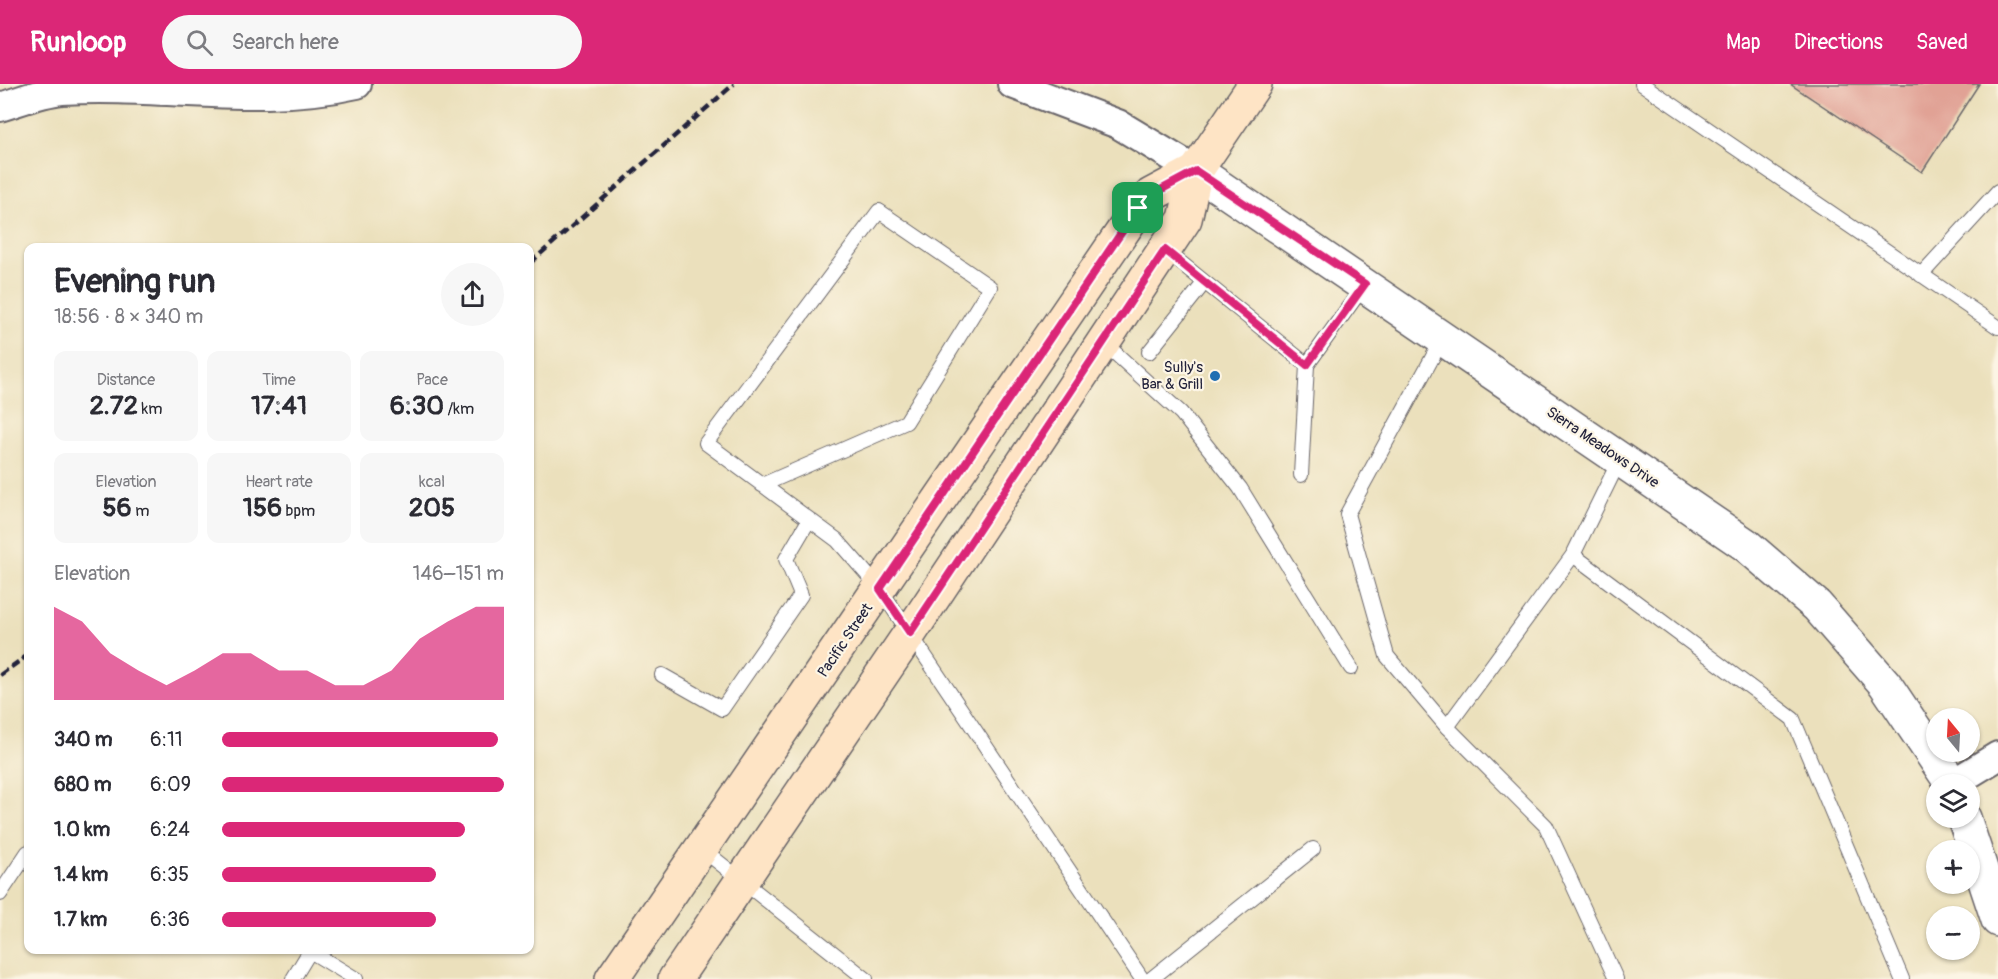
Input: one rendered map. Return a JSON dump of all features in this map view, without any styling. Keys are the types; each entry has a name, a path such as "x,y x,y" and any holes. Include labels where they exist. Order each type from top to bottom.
{"main road":[{"name":"Pacific Street","path":"675,979 910,633 1165,250 1185,219 1196,171 1255,84"},
{"name":"Pacific Street","path":"612,979 1138,208 1151,195 1196,171"}],"street":[{"path":"0,107 60,90 139,87 228,94 332,90 357,84"},
{"path":"1012,84 1118,124 1196,171"},
{"name":"Sierra Meadows Drive","path":"1196,171 1746,545 1817,606 1885,684 1945,774"},
{"path":"1968,774 1998,756"},
{"path":"1967,828 1998,920"}],"lane":[{"path":"1642,84 1998,327"},
{"path":"1921,275 1998,191"},
{"path":"762,484 906,422 990,288 879,211 706,443 837,540 880,589 1143,979"},
{"path":"1165,250 1307,365"},
{"path":"1149,352 1204,283"},
{"path":"1301,475 1307,365 1365,284"},
{"path":"1443,338 1347,514 1387,656 1447,727 1546,826 1616,979"},
{"path":"1103,342 1180,413 1240,488 1351,668"},
{"path":"1447,727 1573,555 1620,459"},
{"path":"662,675 722,709 801,595 786,559 809,520"},
{"path":"1573,555 1793,719 1902,979"},
{"path":"702,849 866,979"},
{"path":"1151,979 1313,849"},
{"path":"0,894 24,858"},
{"path":"293,979 308,954"},
{"path":"315,954 356,979"}],"building":[{"path":"1790,84 1979,84 1922,172"}],"railway":[{"path":"534,259 734,84"},
{"path":"0,675 24,658"}],"place":[{"name":"Sully's Bar & Grill","path":"1215,376"}],"route":[{"path":"1196,171 1365,284 1307,365 1165,250 910,633 880,589 1138,208 1151,195 1196,171"}]}
